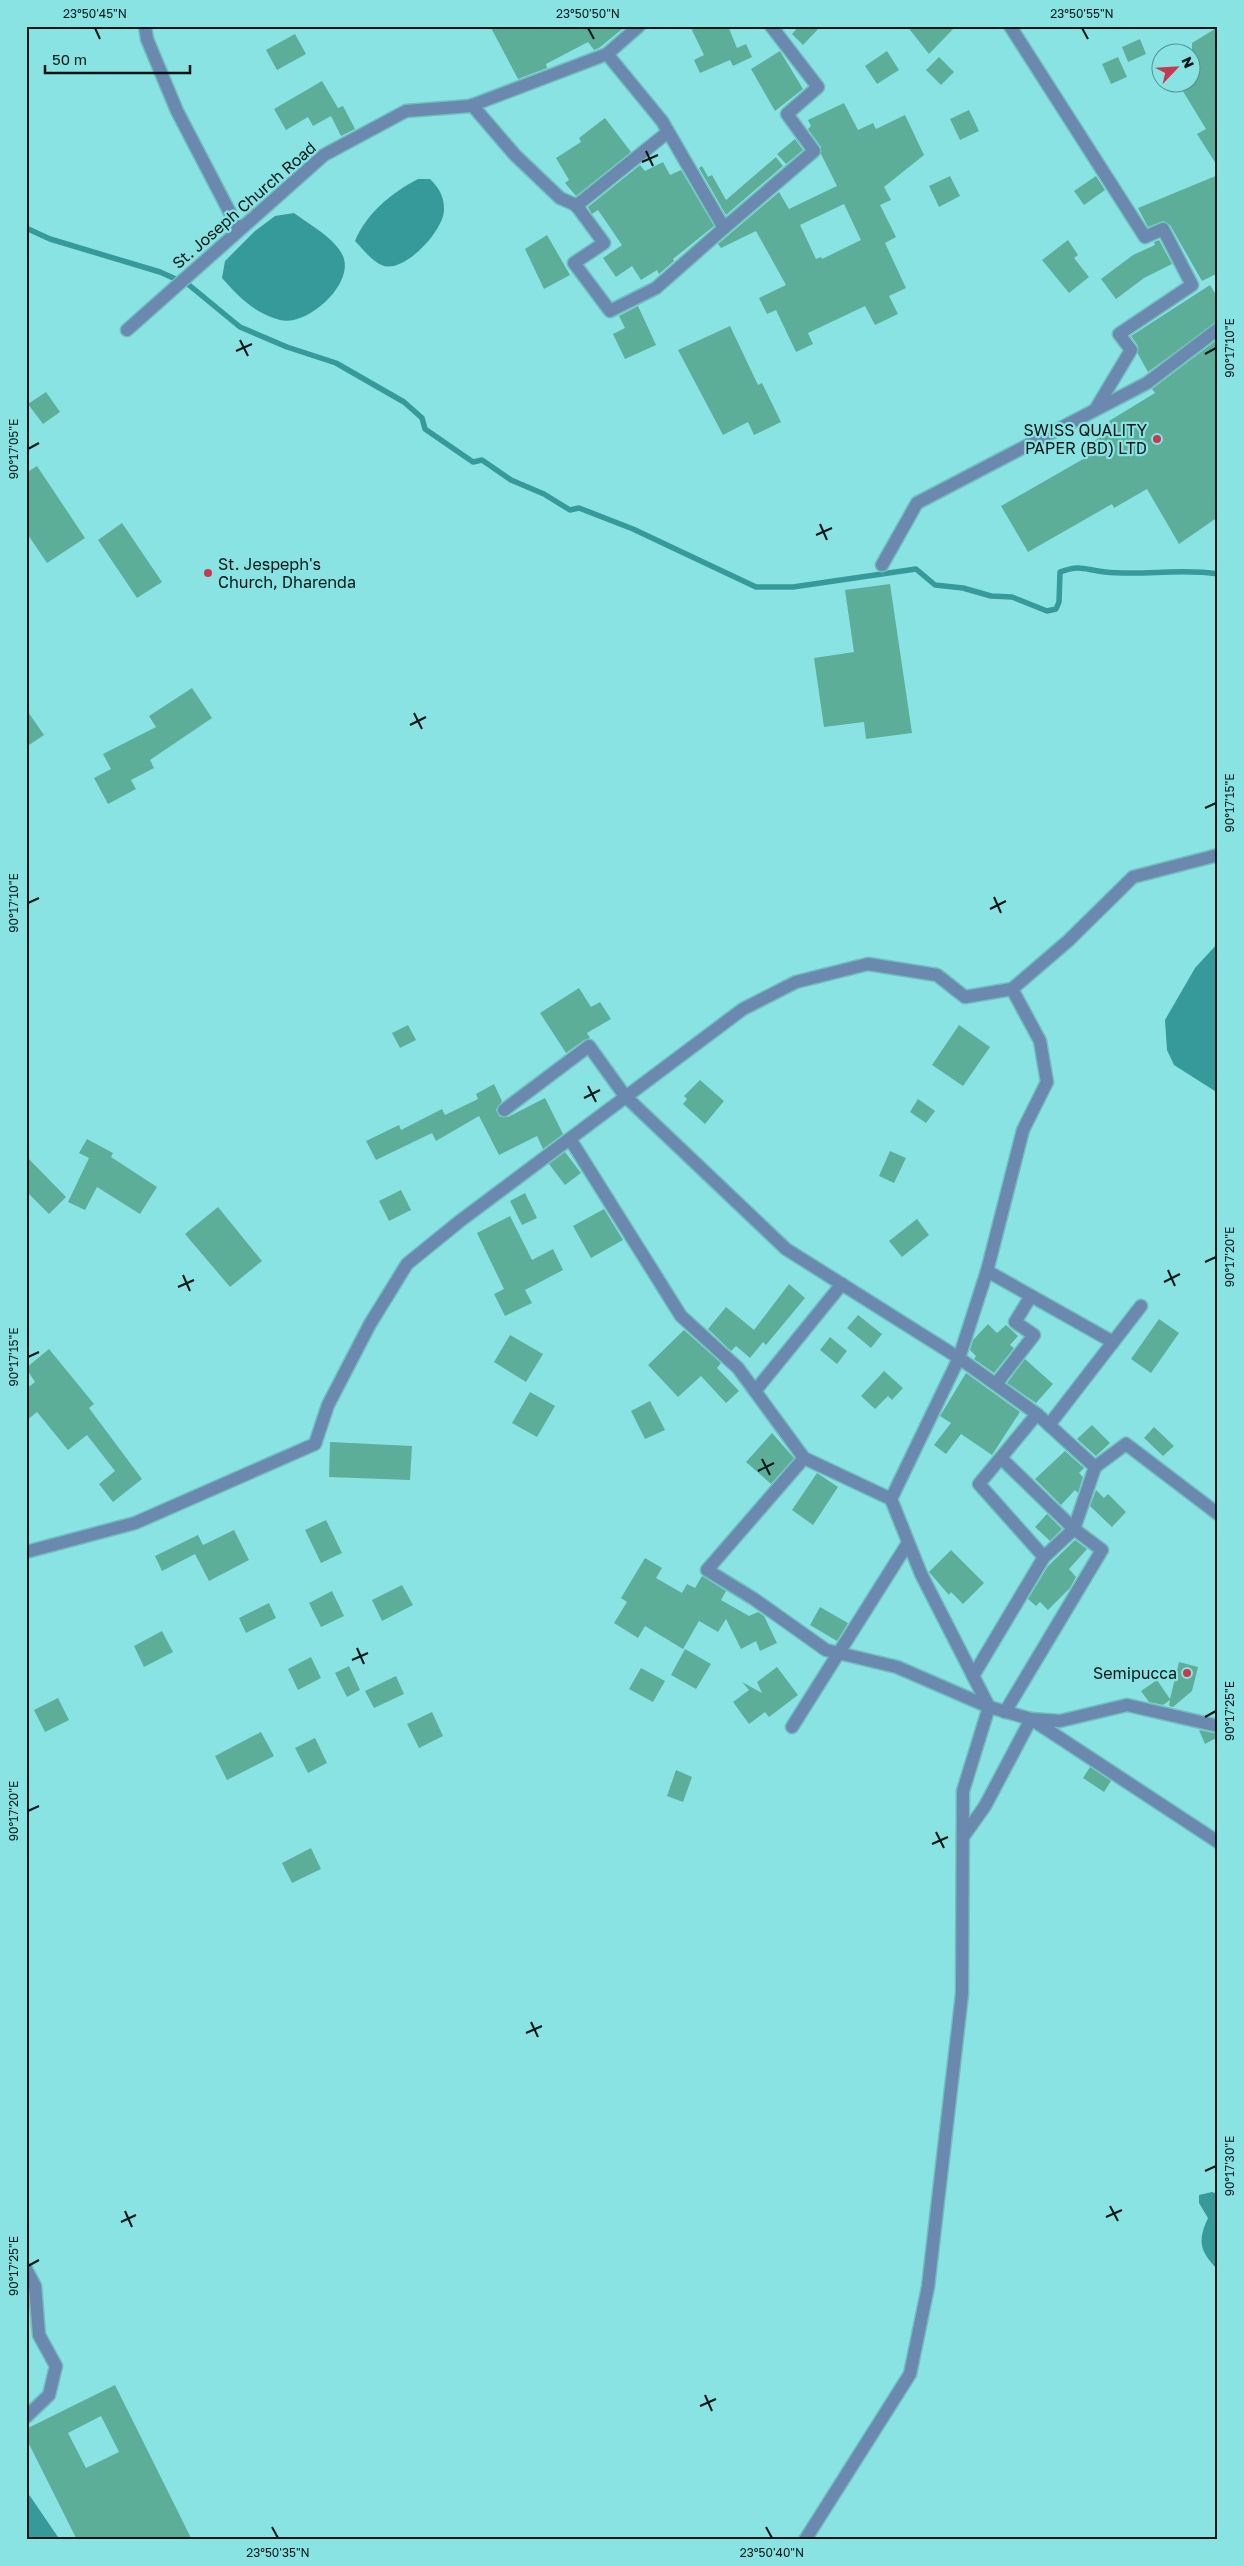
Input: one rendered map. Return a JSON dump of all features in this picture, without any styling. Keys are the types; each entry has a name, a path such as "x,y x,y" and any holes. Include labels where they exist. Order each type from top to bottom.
{"street":[{"path":"145,26 147,39 177,111 239,230"},
{"name":"St. Joseph Church Road","path":"127,330 324,155 406,111 472,105 608,54 639,26"},
{"path":"472,105 515,155 560,198 576,206 604,243 574,263 610,311 656,288 814,151 787,114 818,88 771,26"},
{"path":"1010,26 1145,237 1163,229 1192,285 1119,334 1131,350 1095,410"},
{"path":"608,54 662,121 724,228"},
{"path":"576,206 668,132"},
{"path":"882,566 918,503 1147,383 1218,329"},
{"path":"26,1552 135,1523 315,1444 328,1405 370,1324 407,1264 460,1220 743,1009 796,982 868,964 937,975 965,997 1012,989 1068,941 1133,877 1218,855"},
{"path":"891,1499 959,1358 987,1272 1023,1130 1047,1082 1040,1041 1012,989"},
{"path":"504,1110 589,1046 625,1096 786,1249 959,1358 996,1384 1037,1414 1095,1467"},
{"path":"570,1139 681,1316 738,1368 804,1458 891,1499 921,1574 989,1707 963,1791 962,1994 928,2287 910,2374 804,2540"},
{"path":"987,1272 1113,1342"},
{"path":"755,1391 842,1284"},
{"path":"996,1384 1034,1335 1015,1322 1031,1296"},
{"path":"1049,1425 1141,1306"},
{"path":"1037,1414 979,1484 1044,1558"},
{"path":"972,1676 1044,1558 1074,1529 1095,1467 1126,1444 1218,1514"},
{"path":"804,1458 707,1570 754,1599 826,1650 896,1667 989,1707 1031,1719 1060,1721 1127,1705 1218,1726"},
{"path":"1001,1458 1074,1529 1102,1550 1005,1712"},
{"path":"792,1727 908,1543"},
{"path":"963,1837 985,1806 1031,1719"},
{"path":"1031,1719 1218,1842"},
{"path":"26,2269 35,2286 39,2335 56,2366 49,2395 26,2417"}],"water":[{"path":"418,179 430,179 438,189 444,204 443,217 431,237 413,256 393,266 384,266 372,259 355,241 366,221 389,197"},
{"path":"294,213 322,232 334,243 343,256 345,267 342,279 335,290 315,310 303,317 280,320 255,309 241,298 222,278 225,261 255,231 275,216"},
{"path":"1218,943 1218,1093 1174,1065 1167,1050 1165,1020 1195,968"},
{"path":"1212,2192 1218,2194 1218,2270 1207,2257 1202,2246 1202,2234 1208,2218 1199,2203 1199,2195"},
{"path":"26,2493 30,2496 60,2540 26,2540"}],"building":[{"path":"490,26 626,26 599,48 594,50 588,42 546,64 547,68 518,79"},
{"path":"690,26 728,26 737,48 746,44 752,57 733,66 730,60 700,73 694,60 704,55"},
{"path":"799,26 821,26 803,45 792,34"},
{"path":"907,26 956,26 929,54"},
{"path":"1218,27 1218,167 1197,134 1206,129 1183,92 1202,92 1202,42 1194,42"},
{"path":"295,34 306,54 277,70 266,50"},
{"path":"1140,39 1146,54 1128,62 1122,47"},
{"path":"780,51 803,89 775,111 751,69"},
{"path":"887,51 899,70 877,84 865,66"},
{"path":"939,57 954,72 941,85 926,70"},
{"path":"1118,57 1127,77 1111,84 1102,64"},
{"path":"322,81 338,108 343,106 355,129 341,136 331,116 313,126 308,117 286,130 274,109"},
{"path":"844,103 858,130 873,123 876,129 905,115 924,155 884,187 891,200 880,205 896,237 885,243 906,288 889,296 898,314 875,325 865,306 808,333 813,344 796,352 776,310 767,314 759,298 786,285 756,231 721,248 718,244 779,192 789,209 837,186 821,154 821,147 808,129 811,126 808,120","holes":["844,204 861,240 822,259 821,257 816,259 800,225"]},
{"path":"969,110 979,131 960,140 950,119"},
{"path":"605,118 631,152 576,196 565,183 569,180 556,158 581,142 579,138"},
{"path":"795,139 803,150 786,164 777,154"},
{"path":"776,157 783,166 726,215 699,168 702,166 708,177 712,175 726,200"},
{"path":"663,162 670,175 681,170 714,226 673,259 674,261 659,274 657,270 641,280 632,266 616,277 603,258 622,245 598,210 592,214 588,207 640,165 645,171"},
{"path":"1218,175 1218,273 1202,281 1170,225 1163,221 1148,227 1138,208"},
{"path":"950,176 960,196 939,207 929,186"},
{"path":"1096,176 1105,190 1084,205 1074,191"},
{"path":"547,235 570,275 544,289 525,249"},
{"path":"1068,240 1078,255 1074,258 1089,277 1069,293 1042,260"},
{"path":"1159,240 1172,264 1144,278 1116,299 1101,279 1133,255 1155,245 1154,242"},
{"path":"1210,285 1218,298 1218,321 1148,372 1138,354 1138,346 1131,336"},
{"path":"638,306 656,345 625,359 613,334 625,328 619,316"},
{"path":"730,326 758,385 762,383 781,422 754,435 748,422 723,435 678,350"},
{"name":"SWISS QUALITY PAPER (BD) LTD","path":"1218,339 1218,517 1179,544 1147,489 1114,508 1112,504 1028,552 1001,506 1085,458 1081,449 1114,429 1109,421 1155,393 1152,389"},
{"path":"46,392 60,412 43,424 28,404"},
{"path":"37,466 85,538 47,563 26,532 26,473"},
{"path":"122,523 162,582 137,598 98,540"},
{"path":"890,584 912,733 866,739 864,722 824,727 814,658 854,652 845,590"},
{"path":"192,688 212,718 150,760 154,768 131,780 136,789 108,804 94,778 111,769 103,754 156,727 149,716"},
{"path":"26,709 44,735 26,747"},
{"path":"579,988 591,1007 600,1002 611,1019 587,1033 590,1038 566,1053 540,1013"},
{"path":"408,1025 416,1040 400,1048 392,1033"},
{"path":"959,1025 990,1047 963,1086 932,1065"},
{"path":"700,1080 724,1101 705,1124 683,1104 687,1099 684,1096"},
{"path":"494,1084 502,1101 496,1110 500,1117 508,1117 545,1098 563,1134 543,1149 537,1136 499,1155 479,1116 436,1141 432,1133 376,1160 366,1141 399,1125 401,1130 442,1109 445,1115 478,1099 476,1094"},
{"path":"918,1099 935,1111 926,1123 910,1112"},
{"path":"87,1139 113,1153 111,1157 157,1187 140,1214 97,1187 85,1210 68,1202 89,1158 79,1153"},
{"path":"890,1151 906,1158 894,1183 879,1176"},
{"path":"565,1152 581,1173 565,1185 549,1164"},
{"path":"26,1156 66,1197 49,1214 26,1191"},
{"path":"401,1190 411,1210 389,1221 379,1201"},
{"path":"525,1193 537,1218 522,1225 510,1201"},
{"path":"218,1207 262,1261 230,1287 185,1234"},
{"path":"604,1209 623,1240 591,1258 573,1226"},
{"path":"510,1216 532,1260 553,1249 563,1270 525,1290 532,1303 505,1316 494,1294 504,1289 477,1233"},
{"path":"917,1219 929,1235 902,1257 889,1241"},
{"path":"789,1284 805,1298 766,1345 763,1342 750,1358 736,1346 731,1351 708,1329 726,1307 754,1330"},
{"path":"858,1315 882,1334 871,1348 847,1328"},
{"path":"1159,1319 1179,1333 1151,1373 1131,1359"},
{"path":"988,1324 997,1333 1006,1325 1018,1336 1010,1345 1014,1348 994,1373 974,1359 976,1356 970,1350 973,1340"},
{"path":"684,1330 721,1363 717,1368 739,1391 726,1403 701,1376 678,1397 648,1365"},
{"path":"510,1335 543,1354 526,1382 494,1362"},
{"path":"830,1337 847,1351 837,1364 820,1350"},
{"path":"49,1349 94,1404 89,1408 142,1479 113,1502 99,1484 115,1471 87,1435 68,1450 37,1412 26,1421 26,1389 35,1382 26,1368"},
{"path":"1025,1359 1053,1384 1036,1403 1007,1383"},
{"path":"884,1371 903,1388 892,1400 888,1396 875,1409 861,1396"},
{"path":"966,1373 1020,1412 992,1455 961,1434 946,1454 934,1445 951,1423 940,1416"},
{"path":"530,1392 555,1406 537,1437 512,1423"},
{"path":"650,1401 665,1430 645,1439 631,1411"},
{"path":"1092,1425 1110,1443 1096,1456 1077,1439"},
{"path":"1154,1427 1174,1446 1163,1456 1144,1438"},
{"path":"772,1433 794,1458 771,1484 746,1462"},
{"path":"330,1442 412,1446 410,1480 329,1477"},
{"path":"1065,1451 1084,1468 1079,1473 1083,1477 1078,1493 1075,1490 1061,1505 1035,1479"},
{"path":"817,1473 838,1487 813,1525 792,1510"},
{"path":"1096,1490 1104,1498 1108,1494 1126,1512 1112,1527 1090,1506"},
{"path":"1047,1514 1062,1529 1050,1541 1035,1527"},
{"path":"326,1520 342,1553 321,1563 305,1530"},
{"path":"234,1530 249,1560 209,1581 195,1554 162,1571 155,1556 198,1535 203,1545"},
{"path":"1075,1540 1087,1549 1069,1569 1076,1577 1070,1588 1048,1610 1040,1602 1036,1606 1028,1599 1048,1566"},
{"path":"951,1550 984,1583 963,1604 951,1592 949,1595 929,1572"},
{"path":"645,1558 662,1568 656,1578 682,1593 687,1584 695,1588 702,1576 726,1591 721,1600 749,1616 758,1612 764,1616 777,1643 760,1651 756,1641 741,1649 726,1619 718,1632 699,1621 683,1649 645,1626 638,1638 614,1623 627,1602 621,1598"},
{"path":"402,1585 413,1605 382,1621 372,1600"},
{"path":"332,1591 344,1616 321,1627 309,1603"},
{"path":"269,1603 276,1618 246,1633 239,1618"},
{"path":"820,1607 848,1623 837,1641 810,1625"},
{"path":"162,1631 173,1652 144,1667 134,1646"},
{"path":"685,1649 711,1664 696,1689 671,1675"},
{"path":"311,1657 321,1678 298,1690 288,1669"},
{"path":"1179,1662 1198,1667 1192,1691 1173,1707 1169,1706 1170,1700 1163,1705 1149,1702 1141,1691 1157,1680 1170,1699"},
{"path":"349,1666 360,1690 347,1697 335,1673"},
{"path":"777,1667 798,1695 769,1717 765,1712 749,1724 733,1702 749,1690 742,1682 762,1693 757,1682"},
{"path":"641,1668 665,1681 653,1702 629,1689"},
{"path":"396,1676 404,1694 374,1708 365,1691"},
{"path":"58,1698 69,1720 45,1732 34,1710"},
{"path":"432,1712 443,1736 419,1748 407,1724"},
{"path":"1199,1730 1218,1734 1218,1737 1205,1744"},
{"path":"261,1732 274,1756 227,1780 215,1756"},
{"path":"315,1738 327,1763 308,1773 295,1748"},
{"path":"1090,1767 1111,1781 1104,1792 1083,1778"},
{"path":"676,1770 692,1777 683,1802 667,1796"},
{"path":"311,1848 321,1869 292,1883 282,1863"},
{"path":"115,2385 192,2540 77,2540 26,2438 26,2429","holes":["101,2416 119,2452 86,2468 68,2433"]}],"waterway":[{"path":"26,228 50,239 160,272 189,285 240,327 287,347 336,363 404,402 422,418 425,429 473,462 482,460 511,480 544,494 570,510 579,508 633,529 756,587 793,587 916,569 935,585 963,588 991,596 1012,597 1047,611 1056,609 1059,602 1060,572 1067,570 1083,568 1119,573 1204,572 1218,574"}],"place":[{"name":"SWISS QUALITY PAPER (BD) LTD","path":"1157,439"},
{"name":"St. Jespeph's Church, Dharenda","path":"208,573"},
{"name":"Semipucca","path":"1187,1673"}]}
